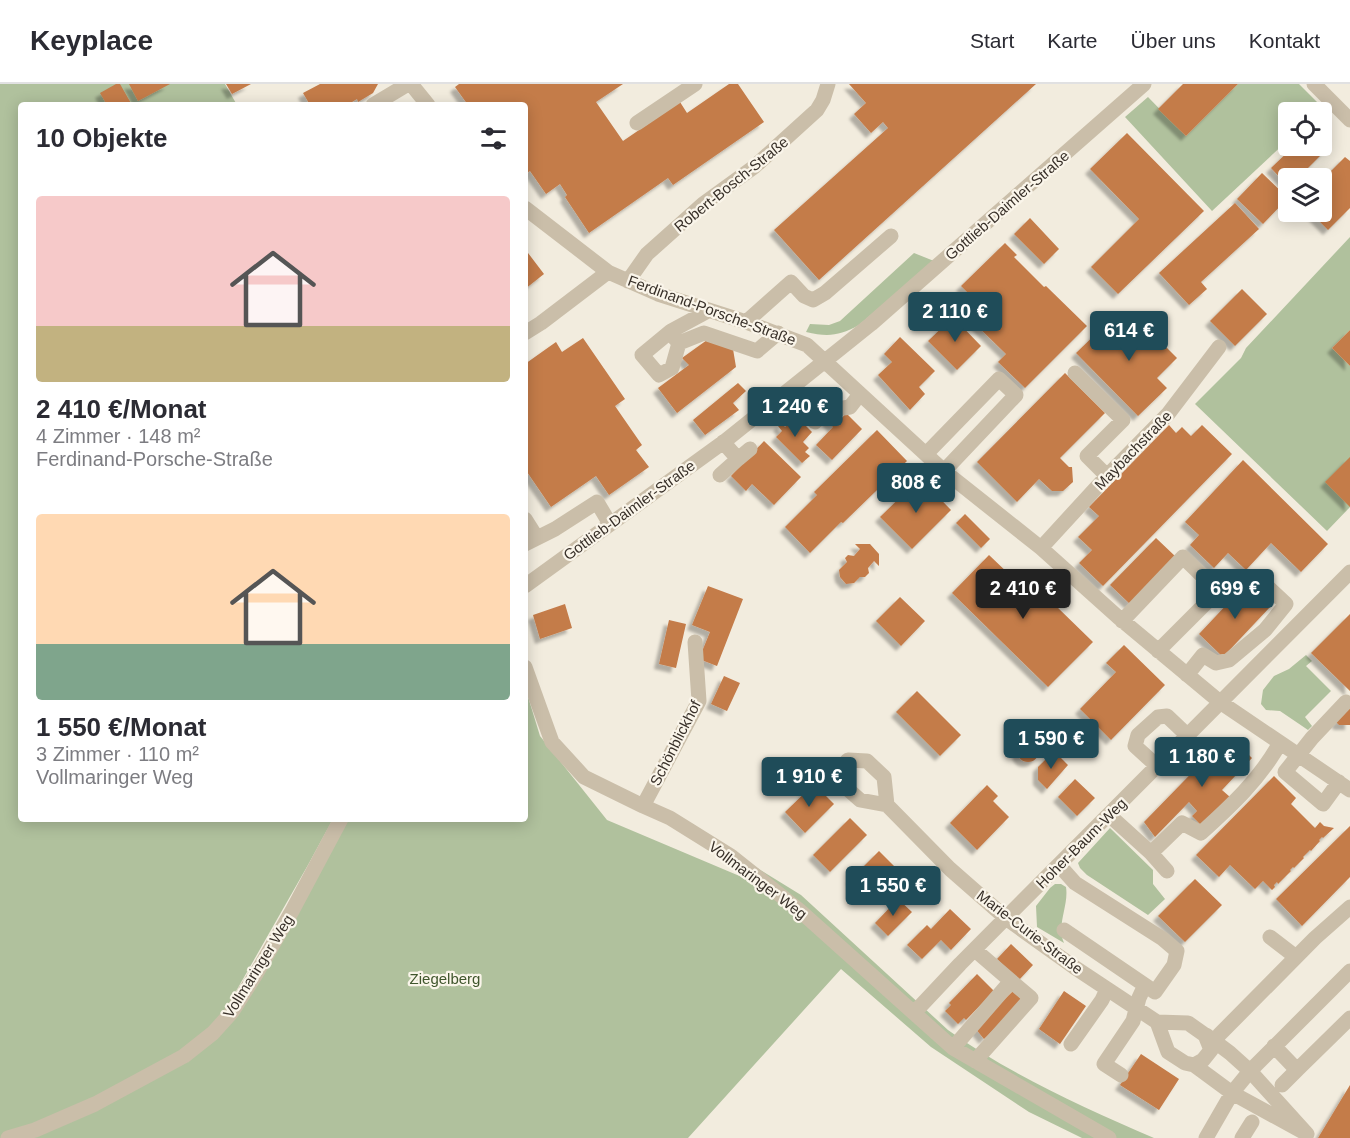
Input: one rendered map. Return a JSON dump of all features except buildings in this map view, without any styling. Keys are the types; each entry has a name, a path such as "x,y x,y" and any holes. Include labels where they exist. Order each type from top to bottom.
{"street":[{"path":"378,102 410,84 425,102"},
{"path":"637,123 695,84"},
{"name":"Robert-Bosch-Straße","path":"628,281 646,254 704,204 753,167 817,110 828,84"},
{"name":"Gottlieb-Daimler-Straße","path":"528,584 723,442 872,324 1144,84"},
{"path":"1314,84 1350,120"},
{"name":"Ferdinand-Porsche-Straße","path":"528,211 608,272 658,294 746,322 807,345 944,471 1041,548 1122,621 1187,675 1220,702 1344,786"},
{"path":"746,322 791,282 804,296 813,300 825,293 891,236"},
{"path":"528,331 608,272"},
{"path":"708,311 674,338 704,333 757,351 778,333"},
{"name":"Maybachstraße","path":"1041,548 1168,414 1219,347"},
{"path":"1075,373 1123,420 1087,456 1107,476"},
{"path":"926,454 999,379 1016,395 944,471"},
{"path":"789,390 815,422 830,410 850,407 860,394"},
{"path":"723,442 738,459"},
{"path":"720,475 750,448"},
{"path":"531,541 555,529 597,502 610,524"},
{"path":"1122,621 1183,557 1218,591 1158,651"},
{"name":"Hoher-Baum-Weg","path":"914,1013 1350,572"},
{"path":"1187,675 1203,655 1216,663 1229,660 1264,630 1286,604 1257,577"},
{"name":"Schönblickhof","path":"643,806 699,701 695,642"},
{"name":"Vollmaringer Weg","path":"528,675 552,742 584,777 670,818 731,856 799,910 953,1048 1109,1138"},
{"path":"1344,786 1323,804 1285,772 1297,755 1346,702"},
{"path":"1157,766 1135,746 1138,735 1158,717 1167,716 1187,735"},
{"path":"1151,852 1182,823 1201,833 1239,799 1267,764 1280,743"},
{"name":"Marie-Curie-Straße","path":"887,805 950,868 1006,919 1157,1022"},
{"path":"1109,814 1151,852 1167,871"},
{"name":"Vollmaringer Weg","path":"8,1138 35,1130 95,1104 184,1056 213,1033 232,1012 256,974 338,822"},
{"path":"1059,865 1076,883 1163,939 1177,951 1173,965 1155,992 1064,930"},
{"path":"1194,1065 1203,1060 1211,1050 1212,1035 1350,907"},
{"path":"1270,937 1296,957"},
{"path":"1068,963 1078,940"},
{"path":"975,950 1031,998 975,1061"},
{"path":"1206,1138 1232,1093 1250,1071 1350,971"},
{"path":"953,1048 1011,981"},
{"path":"1121,1075 1104,1064 1133,1021 1138,998 1145,986"},
{"path":"1071,1044 1102,1000 1107,989"},
{"path":"1282,1085 1350,1018"},
{"path":"1157,1022 1188,1023 1212,1035 1250,1071 1307,1134 1232,1093 1194,1065 1185,1063 1168,1052 1157,1022"},
{"path":"1274,1046 1298,1070"},
{"path":"1242,1138 1252,1122"}],"green space":[{"name":"Ziegelberg","path":"0,84 225,84 235,102 18,102 18,822 331,822 231,1000 258,983 346,822 528,822 528,697 540,736 607,820 749,880 754,866 801,895 948,1030 1022,1076 1154,1138 1082,1138 1029,1112 931,1047 841,969 688,1138 0,1138"},
{"path":"1238,84 1299,84 1317,102 1278,102 1278,149 1212,211 1125,117 1148,97 1186,136"},
{"path":"1350,237 1350,330 1332,348 1350,366 1350,507 1327,531 1195,404 1241,358 1246,348"},
{"path":"914,253 934,261 859,325 833,334 821,335 806,332 810,324 829,325 840,321"},
{"path":"1306,655 1312,661 1306,666 1331,691 1305,717 1312,726 1308,730 1280,711 1266,710 1261,704 1263,690 1274,676 1289,669"},
{"path":"1110,828 1153,870 1153,884 1165,899 1148,915 1080,868 1078,863"},
{"path":"1055,884 1066,887 1061,929 1064,943 1037,927 1036,906"}]}
